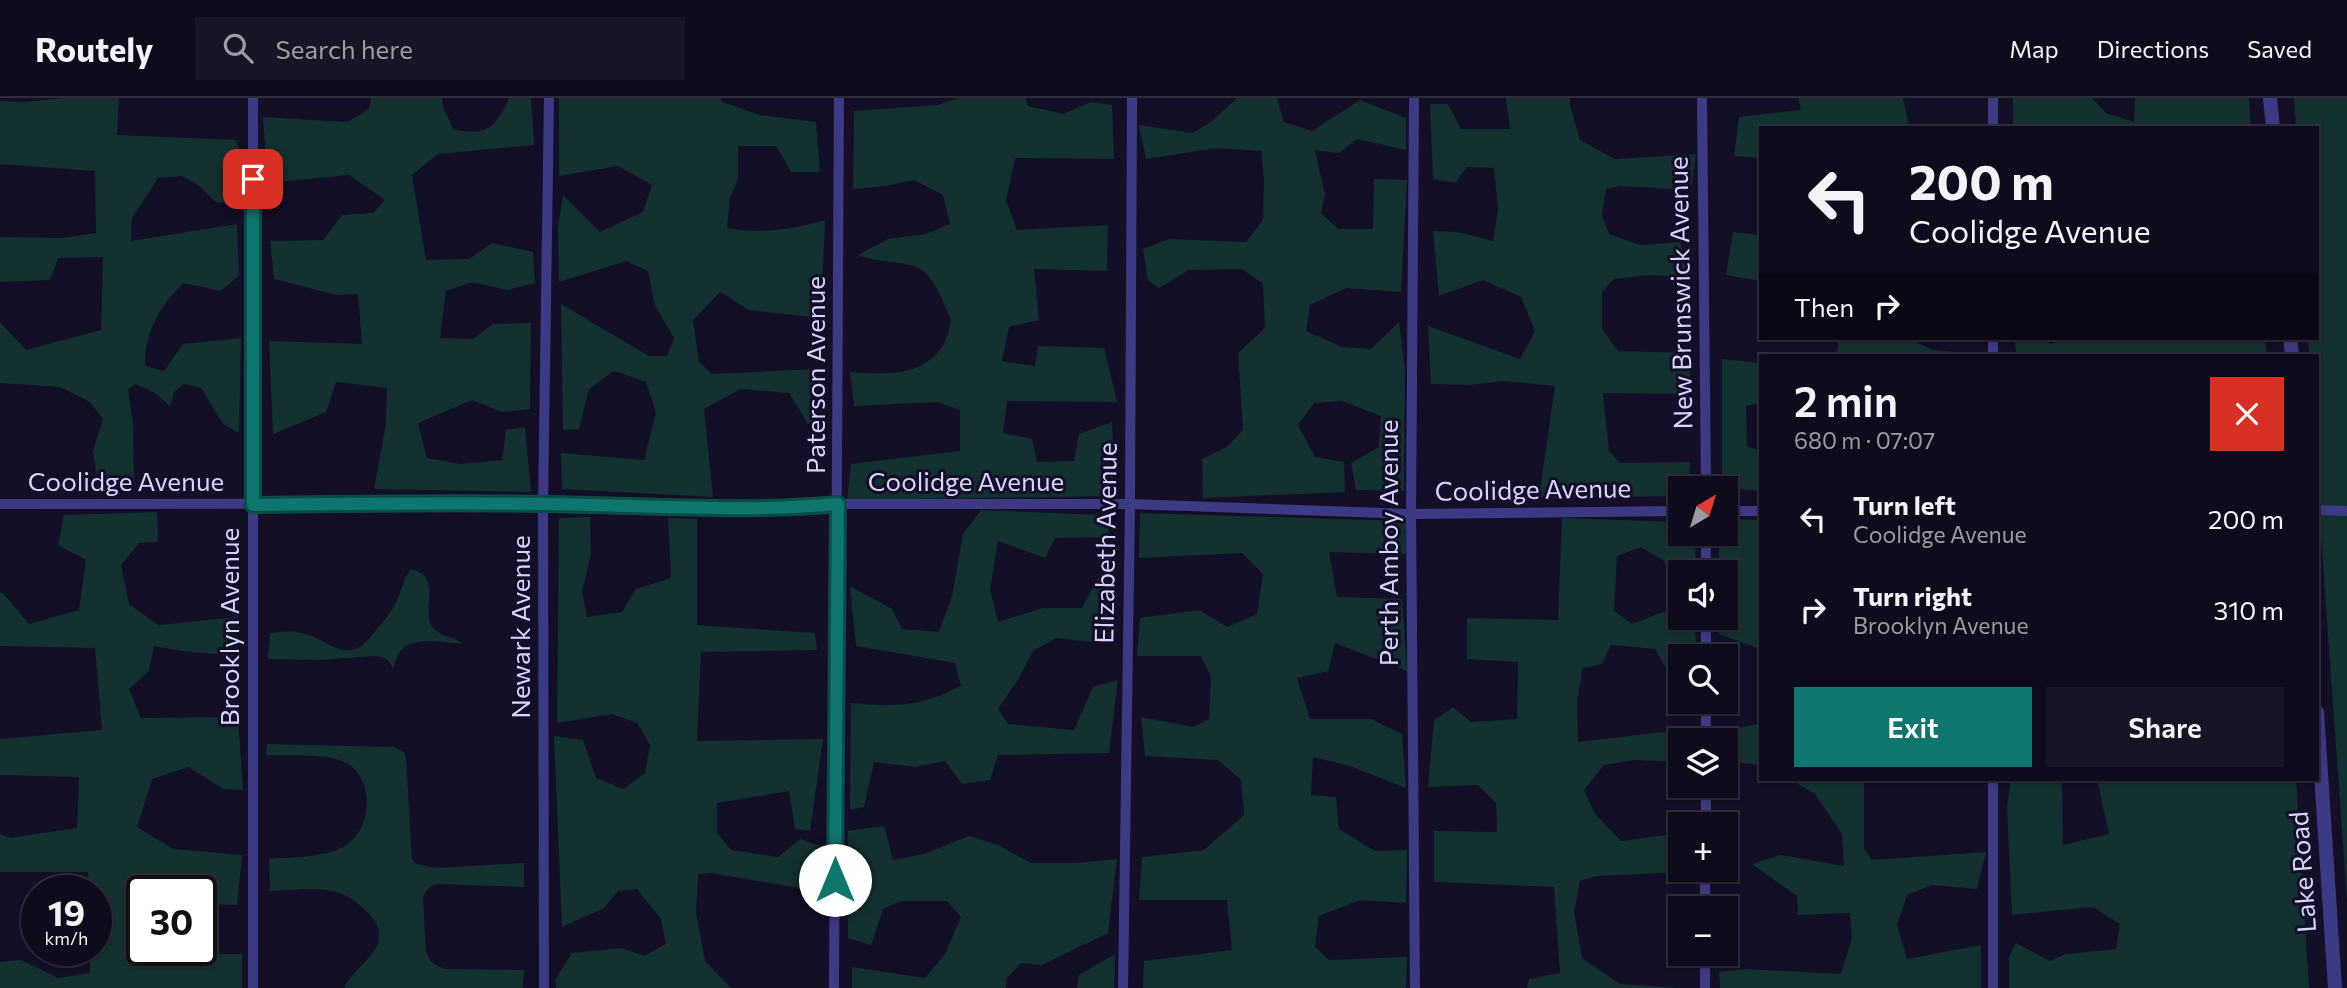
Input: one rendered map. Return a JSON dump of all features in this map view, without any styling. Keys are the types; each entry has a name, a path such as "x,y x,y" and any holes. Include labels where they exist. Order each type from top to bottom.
{"street":[{"name":"Brooklyn Avenue","path":"253,98 253,988"},
{"name":"Newark Avenue","path":"544,988 543,504 550,98"},
{"name":"Paterson Avenue","path":"834,988 839,98"},
{"name":"Elizabeth Avenue","path":"1123,988 1130,505 1132,98"},
{"name":"Perth Amboy Avenue","path":"1415,98 1411,513 1415,988"},
{"name":"New Brunswick Avenue","path":"1702,98 1706,476"},
{"path":"1993,98 1993,126"},
{"path":"2270,98 2273,126"},
{"name":"Coolidge Avenue","path":"0,504 543,504 746,508 798,508 838,504 1130,505 1411,513 1668,511"},
{"path":"2319,510 2347,511"},
{"path":"1738,511 1759,511"},
{"name":"Lake Road","path":"2319,743 2335,988"},
{"path":"1993,781 1993,988"},
{"path":"1705,966 1705,988"}],"green space":[{"path":"62,98 119,98 117,135 236,140 249,185 238,206 216,202 198,185 182,176 158,178 132,218 131,241 237,224 239,276 220,291 184,283 175,291 155,320 147,342 145,366 164,371 183,344 241,338 239,433 223,424 201,388 184,384 174,392 170,406 155,393 135,384 128,389 133,424 134,491 99,489 93,451 103,419 90,402 60,387 0,383 0,322 26,350 101,330 103,257 58,258 50,280 0,282 0,237 62,238 96,233 95,171 0,164 0,101 25,102"},
{"path":"371,98 443,98 442,104 453,129 473,132 488,128 494,123 509,98 531,98 534,145 438,154 412,175 426,260 469,259 492,243 533,252 535,283 507,290 472,282 446,291 440,338 473,339 493,324 531,323 530,409 502,412 472,400 418,423 427,458 461,464 502,460 506,430 525,427 531,492 374,489 386,424 387,388 336,382 326,412 273,434 269,341 362,344 358,294 337,295 274,279 270,241 323,240 342,215 373,213 385,200 349,175 268,183 263,117 347,122 369,109"},
{"path":"559,98 720,98 723,102 759,115 816,122 820,172 791,172 776,146 738,146 738,179 730,198 727,228 777,230 825,220 821,318 749,310 720,292 693,320 699,362 712,374 814,369 818,417 808,424 789,393 741,389 704,409 713,497 562,489 561,453 644,460 656,413 646,382 614,371 589,389 579,429 563,430 561,304 649,356 667,356 674,338 655,306 648,271 626,261 559,282 558,226 563,195 600,232 643,212 652,185 618,166 559,176"},
{"path":"959,98 1025,98 1028,106 1063,114 1091,102 1112,105 1114,159 1015,158 1006,200 1017,230 1108,225 1107,271 1034,269 1039,320 1009,327 1002,361 1035,366 1038,346 1104,348 1117,402 1007,401 1003,433 1032,439 1037,462 1074,461 1079,434 1112,422 1115,496 847,500 851,464 960,451 960,410 938,402 854,406 850,372 900,372 923,364 944,344 951,321 935,285 925,272 908,264 858,255 888,239 926,234 950,224 943,195 914,180 853,189 854,111 937,105"},
{"path":"1237,98 1277,98 1284,122 1312,131 1360,100 1406,118 1406,150 1357,139 1339,153 1315,150 1325,195 1321,213 1338,229 1373,229 1374,179 1407,180 1401,292 1346,288 1310,305 1306,331 1342,347 1371,349 1399,322 1405,369 1404,491 1356,490 1351,463 1379,447 1381,416 1342,401 1314,403 1298,425 1315,457 1344,462 1345,492 1203,498 1202,459 1227,447 1243,430 1238,353 1265,328 1263,284 1242,269 1189,270 1159,288 1148,280 1143,249 1169,239 1246,242 1263,220 1264,180 1261,151 1217,148 1146,159 1139,125 1193,133 1212,121"},
{"path":"1506,98 1570,98 1580,140 1615,159 1696,154 1691,190 1620,186 1606,189 1602,215 1609,234 1640,245 1680,242 1692,278 1651,275 1614,279 1602,292 1602,329 1618,351 1689,353 1691,394 1603,393 1609,451 1620,463 1690,462 1689,476 1668,476 1668,496 1539,498 1555,386 1503,381 1471,385 1431,384 1428,326 1520,359 1535,331 1521,297 1483,280 1439,296 1433,231 1458,232 1493,241 1498,210 1494,168 1467,167 1455,183 1433,179 1430,104 1448,104 1461,129 1510,129"},
{"path":"1798,98 1903,98 1911,126 1759,126 1759,158 1734,156 1739,117 1801,110"},
{"path":"2013,98 2092,98 2106,113 2134,122 2135,98 2249,98 2251,126 2013,126"},
{"path":"2294,98 2347,98 2347,899 2319,508 2319,354 2309,354 2308,340 2319,340 2319,126 2296,126"},
{"path":"1733,232 1759,235 1759,281 1726,275"},
{"path":"1838,340 1911,340 1933,350 1971,354 1835,354"},
{"path":"2015,340 2047,340 2050,344 2065,340 2265,340 2267,354 2016,354"},
{"path":"1722,359 1759,363 1759,403 1746,406 1747,447 1759,450 1759,491 1738,489 1738,476 1722,476"},
{"path":"981,510 1105,515 1110,537 1055,538 1045,558 998,541 990,590 998,622 1043,608 1082,608 1099,576 1110,588 1116,645 1056,638 1033,651 998,709 1008,724 1074,730 1093,687 1118,680 1109,753 998,755 990,780 962,784 945,761 915,767 874,762 864,807 850,810 851,703 881,705 920,702 961,686 955,663 856,646 850,586 892,609 902,629 939,632 952,596 963,534"},
{"path":"157,512 158,542 139,543 121,565 129,604 158,625 238,617 237,656 154,646 149,671 129,689 141,718 238,717 243,790 224,789 188,767 152,779 137,827 173,849 242,855 237,905 217,904 217,875 126,875 126,966 217,966 217,954 242,954 242,988 0,988 0,962 21,960 21,966 33,966 58,978 90,973 90,966 112,966 112,875 88,875 88,872 0,872 0,834 10,838 77,828 79,777 0,775 0,739 102,730 95,648 0,646 0,593 3,593 29,624 79,610 86,560 58,545 64,515"},
{"path":"1140,513 1406,521 1406,554 1329,552 1337,597 1402,599 1407,671 1335,643 1328,671 1297,678 1310,719 1371,719 1402,734 1406,788 1350,766 1313,757 1311,795 1336,797 1339,829 1375,851 1407,850 1406,903 1360,900 1319,916 1315,947 1329,960 1407,957 1406,988 1143,988 1144,961 1232,950 1227,900 1139,900 1142,857 1204,850 1244,815 1241,780 1218,760 1145,756 1141,717 1193,727 1209,719 1211,677 1201,656 1137,656 1140,618 1200,610 1227,627 1257,614 1263,574 1242,553 1139,558"},
{"path":"590,517 591,554 582,591 587,617 622,612 636,589 671,578 668,518 697,519 697,625 815,633 817,650 701,652 697,741 823,739 810,831 795,829 789,791 717,803 717,833 731,850 778,857 800,839 823,847 822,892 711,873 698,874 696,913 705,961 731,988 556,988 555,980 572,953 621,948 644,956 666,944 661,919 637,889 618,891 604,908 562,927 554,736 583,740 596,778 623,789 645,773 650,745 637,723 612,714 557,723 559,518"},
{"path":"1562,518 1668,522 1668,546 1695,546 1696,560 1668,560 1668,572 1664,561 1641,547 1617,556 1614,611 1632,624 1668,610 1668,630 1695,630 1696,644 1668,644 1668,670 1655,649 1611,645 1602,664 1583,668 1577,701 1578,742 1668,731 1668,761 1634,760 1604,765 1584,790 1595,814 1621,841 1668,835 1668,873 1597,876 1580,881 1574,912 1582,958 1620,984 1678,988 1527,988 1529,979 1560,973 1554,887 1434,882 1434,831 1497,832 1496,803 1478,785 1428,787 1434,720 1453,707 1471,722 1517,719 1518,662 1467,659 1467,618 1558,620"},
{"path":"1738,519 1759,520 1759,649 1719,634 1719,630 1738,630 1738,560 1719,560 1719,546 1738,546"},
{"path":"411,569 427,579 433,628 463,644 428,641 411,644 399,653 393,669 386,659 376,656 318,660 268,659 270,633 302,633 347,650 364,644 394,607"},
{"path":"1759,723 1759,765 1738,762 1738,728"},
{"path":"267,744 393,747 404,752 412,859 416,864 435,868 524,863 524,887 438,884 429,888 423,898 426,952 433,963 446,969 524,970 523,988 344,988 377,946 379,934 376,923 359,905 336,892 312,889 270,891 269,859 322,854 339,849 350,842 359,832 367,805 362,779 354,768 334,758 266,755"},
{"path":"1793,781 1864,781 1864,849 1872,860 1986,852 1977,889 1932,885 1907,895 1897,925 1907,959 1981,945 1981,988 1720,988 1719,972 1747,969 1841,974 1852,938 1850,913 1798,915 1797,896 1752,864 1781,855 1844,866 1842,834 1815,794"},
{"path":"2011,781 2062,781 2063,845 2109,834 2097,781 2296,781 2309,988 2009,988 2009,957 2016,943 2050,961 2066,954 2116,949 2120,924 2093,907 2012,915 2007,807"},
{"path":"884,826 893,860 924,854 969,836 998,845 1031,863 1078,863 1117,859 1108,933 1042,965 1021,963 1007,978 1006,988 852,988 852,967 925,978 945,954 961,917 947,901 900,901 883,909 871,945 848,938 848,831"},
{"path":"1115,954 1114,988 1077,988 1079,975"}],"route":[{"path":"253,179 253,505 543,504 798,508 838,504 835,880"}]}
